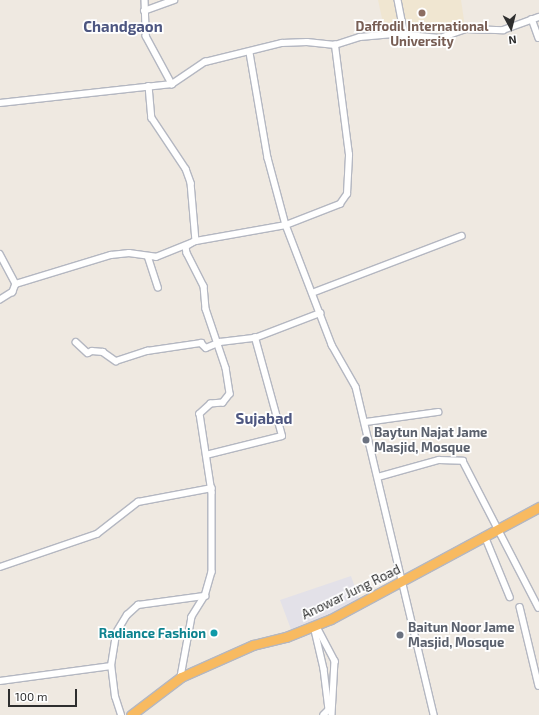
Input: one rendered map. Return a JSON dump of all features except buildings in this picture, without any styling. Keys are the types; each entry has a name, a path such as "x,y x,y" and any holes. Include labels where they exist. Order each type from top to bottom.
{"highway":[{"name":"Anowar Jung Road","path":"131,715 181,677 253,646 315,626 539,507"}],"street":[{"path":"145,0 144,11 146,36 172,84"},
{"path":"144,11 174,0"},
{"path":"398,0 405,36"},
{"path":"0,103 172,84 205,62 250,53 282,43 307,42 335,45 360,37 396,34 440,38 466,29 503,30 539,17"},
{"path":"532,19 539,38"},
{"path":"16,284 111,255 129,253 148,256 168,253 196,241 286,225 340,204 347,194 349,155 335,45"},
{"path":"250,53 268,158 286,225 332,345 356,387 366,422 404,580 434,715"},
{"path":"149,86 152,118 186,169 191,183 196,241"},
{"path":"312,292 462,236"},
{"path":"181,677 192,617 205,596 212,572 212,488 200,414 211,404 223,403 230,394 226,368 206,309 204,286 187,253 186,248 196,241"},
{"path":"0,254 16,284 13,292 0,300"},
{"path":"148,256 158,287"},
{"path":"76,342 88,353 92,351 103,352 116,361 147,351 201,343 206,348 220,342 256,338 320,313"},
{"path":"206,455 278,439 283,435 256,338"},
{"path":"366,422 438,412"},
{"path":"378,477 439,460 463,461 539,608"},
{"path":"0,567 97,534 138,502 212,488"},
{"path":"485,536 510,597"},
{"path":"121,715 115,697 111,666 116,633 127,615 138,605 205,596"},
{"path":"520,607 539,686"},
{"path":"315,626 324,669 329,710 324,715"},
{"path":"315,626 335,661 332,715"},
{"path":"0,681 111,666"}],"shaded area":[{"name":"Daffodil International University","path":"378,0 461,0 465,27 440,35 385,32"},
{"path":"351,576 360,602 292,632 280,600"}],"place":[{"name":"Daffodil International University","path":"422,13"},
{"name":"Baytun Najat Jame Masjid, Mosque","path":"366,440"},
{"name":"Radiance Fashion","path":"214,633"},
{"name":"Baitun Noor Jame Masjid, Mosque","path":"400,635"}],"district":[{"name":"Chandgaon","path":"123,27"},
{"name":"Sujabad","path":"264,419"}]}
